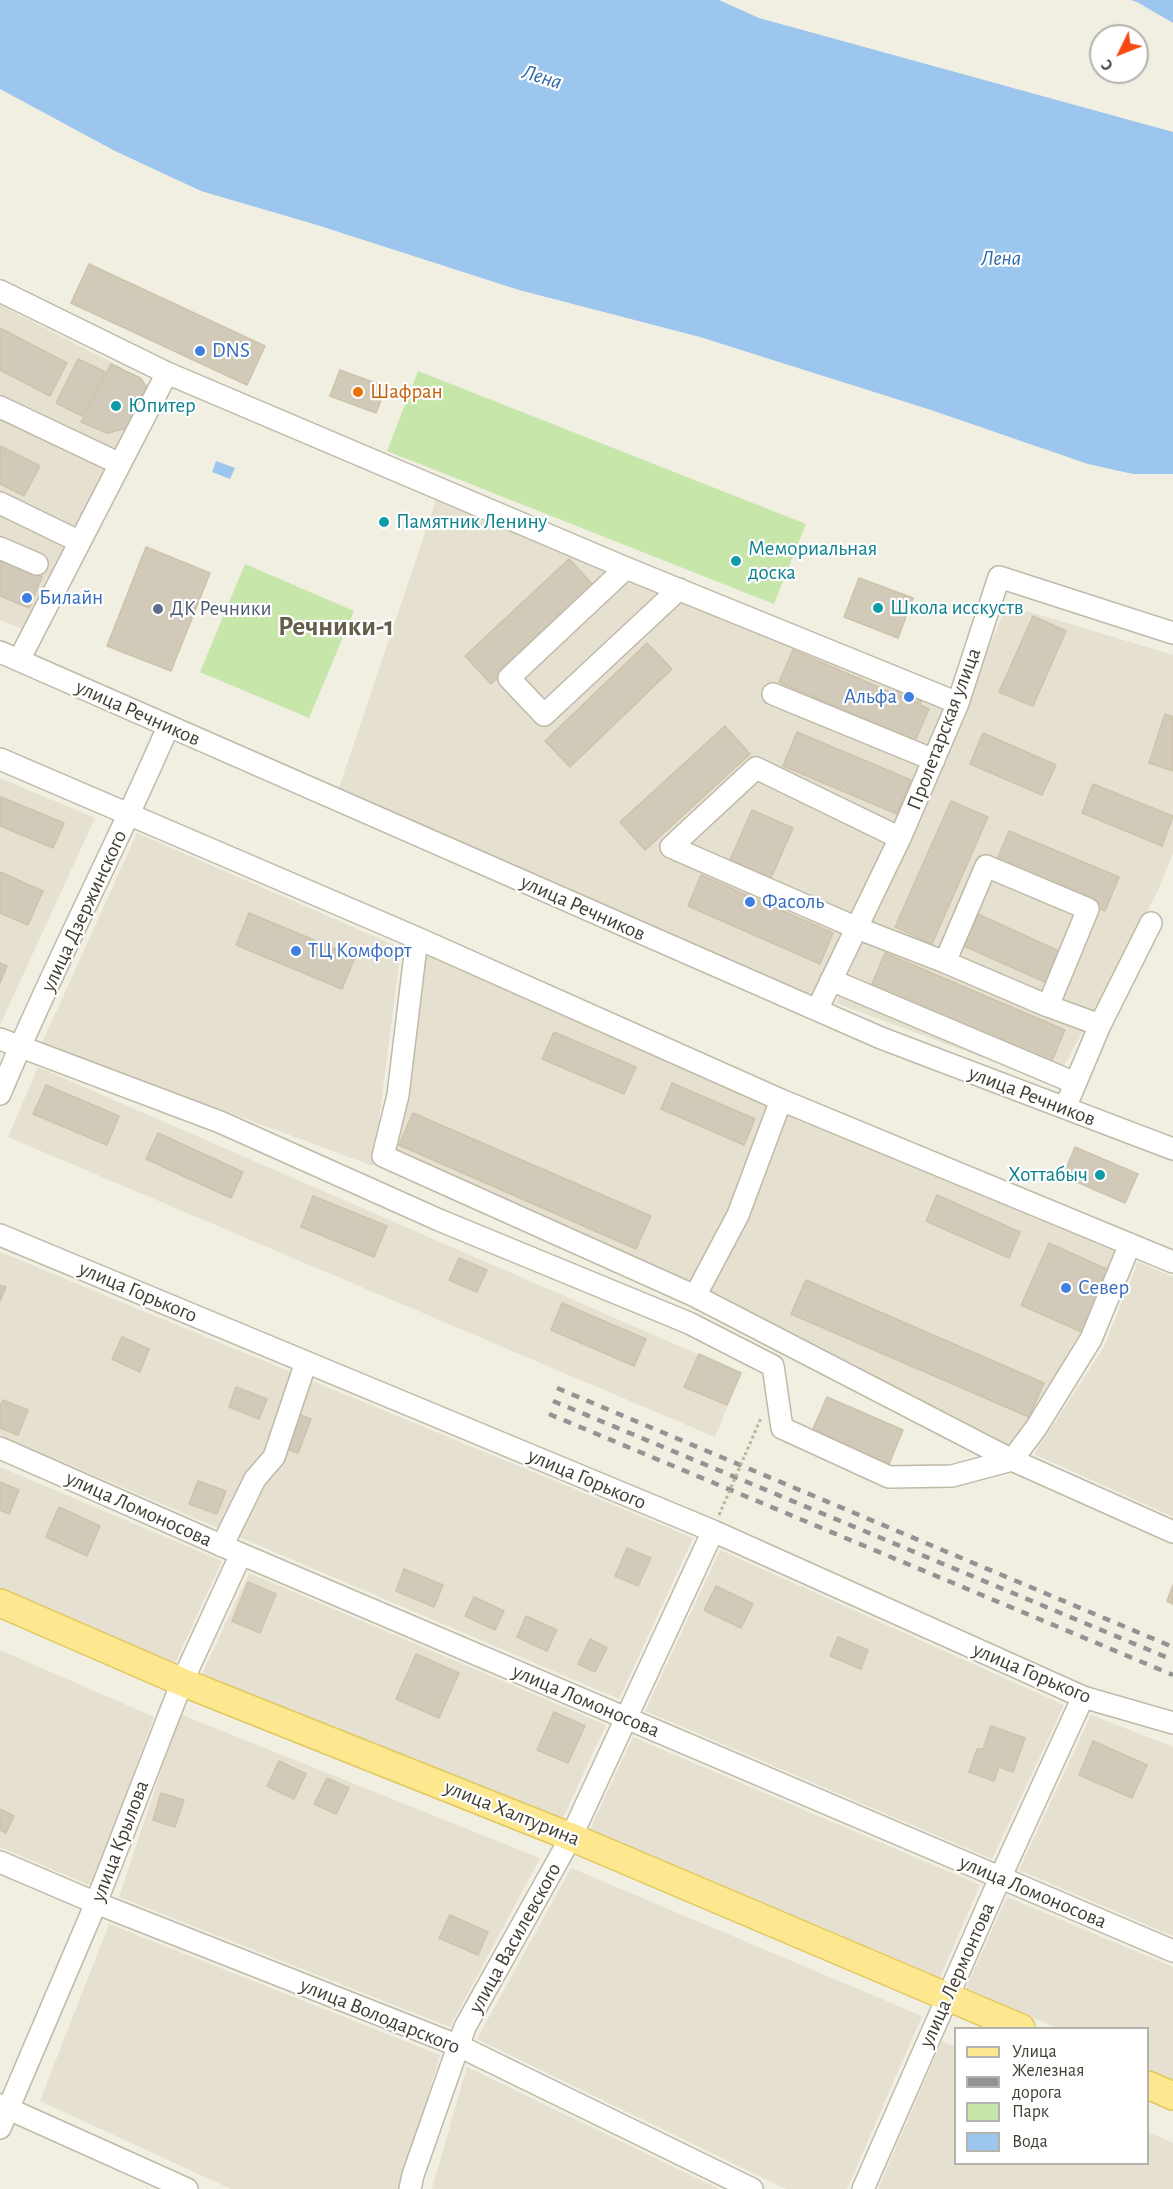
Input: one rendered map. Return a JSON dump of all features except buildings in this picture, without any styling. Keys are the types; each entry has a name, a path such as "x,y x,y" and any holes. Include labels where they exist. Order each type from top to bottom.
{"main road":[{"name":"улица Халтурина","path":"0,1603 182,1682 571,1837 1019,2027"},
{"path":"1149,2085 1173,2096"}],"street":[{"path":"0,291 167,373 626,568 958,704"},
{"path":"10,656 80,542 167,373"},
{"path":"0,407 120,464"},
{"path":"0,503 80,542"},
{"path":"0,548 37,564"},
{"path":"626,568 509,678 544,715 679,589"},
{"name":"Пролетарская улица","path":"818,1010 900,838 958,704 999,577 1173,633"},
{"name":"улица Речников","path":"10,656 880,1038 1173,1149"},
{"path":"773,694 934,760"},
{"name":"улица Дзержинского","path":"0,1094 130,814 168,726"},
{"path":"0,759 417,938 781,1100 1173,1262"},
{"path":"900,838 756,768 671,847 857,928 1100,1025"},
{"path":"945,962 986,866 1088,909 1048,1006"},
{"path":"1065,1108 1100,1025 1151,922"},
{"path":"417,938 398,1095 383,1156 695,1296 1012,1460 1173,1532"},
{"path":"831,980 1075,1083"},
{"path":"0,1039 220,1122 439,1220 689,1323 773,1366 782,1428 889,1477 952,1476 1012,1460 1036,1428 1091,1339 1130,1244"},
{"path":"695,1296 738,1215 781,1100"},
{"name":"улица Горького","path":"0,1235 306,1362 716,1523 1083,1697 1173,1723"},
{"name":"улица Крылова","path":"0,2128 4,2107 96,1903 232,1550 255,1479 274,1457 306,1362"},
{"name":"улица Ломоносова","path":"0,1448 232,1550 1173,1951"},
{"name":"улица Василевского","path":"411,2189 413,2175 465,2027 571,1837 716,1523"},
{"name":"улица Лермонтова","path":"863,2189 947,1996 1083,1697"},
{"name":"улица Володарского","path":"0,1862 96,1903 459,2046 752,2189"},
{"path":"4,2107 187,2189"}],"path":[{"path":"716,1523 762,1415 782,1428"}],"shaded area":[{"path":"0,305 142,378 156,396 33,633 0,620"},
{"path":"440,489 958,703 817,1010 335,799"},
{"path":"1007,605 1173,655 1173,853 1159,888 1127,951 1054,1084 836,1003"},
{"path":"0,778 95,818 0,1025"},
{"path":"137,833 401,948 373,1166 42,1043"},
{"path":"417,938 1130,1244 1012,1460 383,1156"},
{"path":"38,1067 741,1373 715,1437 8,1137"},
{"path":"0,1252 693,1538 619,1699 0,1435"},
{"path":"1138,1262 1173,1277 1173,1517 1034,1454 1104,1347"},
{"path":"0,1467 222,1561 175,1663 0,1595"},
{"path":"720,1550 1064,1705 992,1859 645,1711"},
{"path":"249,1573 606,1725 563,1818 202,1674"},
{"path":"0,1650 154,1717 92,1886 0,1847"},
{"path":"180,1714 540,1858 450,2027 119,1897"},
{"path":"1091,1715 1173,1747 1173,1936 1019,1870"},
{"path":"633,1737 980,1885 940,1977 590,1829"},
{"path":"571,1868 922,2016 847,2189 786,2189 477,2039"},
{"path":"1007,1897 1173,1967 1173,2080 1149,2069 1149,2027 1055,2027 966,1988"},
{"path":"109,1924 440,2055 401,2189 231,2189 40,2101"},
{"path":"942,2041 954,2047 954,2165 1149,2165 1149,2132 1173,2143 1173,2189 878,2189"},
{"path":"467,2067 719,2189 432,2189"}],"green space":[{"path":"418,371 806,524 774,604 387,451"},
{"path":"245,564 354,611 309,718 200,672"}],"water":[{"name":"Лена","path":"0,0 719,0 759,18 1173,132 1173,474 1133,474 1088,464 931,410 700,337 519,290 317,225 201,191 115,151 0,89"},
{"path":"1131,0 1173,0 1173,23 1137,2"},
{"path":"216,461 235,468 230,479 212,472"}],"railway":[{"path":"557,1388 1173,1647"},
{"path":"553,1401 1173,1660"},
{"path":"549,1414 1173,1675"}],"place":[{"name":"DNS","path":"200,351"},
{"name":"Шафран","path":"358,392"},
{"name":"Юпитер","path":"116,406"},
{"name":"Памятник Ленину","path":"384,522"},
{"name":"Мемориальная доска","path":"736,561"},
{"name":"Билайн","path":"27,598"},
{"name":"Школа исскуств","path":"878,608"},
{"name":"ДК Речники","path":"158,609"},
{"name":"Альфа","path":"909,697"},
{"name":"Фасоль","path":"750,902"},
{"name":"ТЦ Комфорт","path":"296,951"},
{"name":"Хоттабыч","path":"1100,1175"},
{"name":"Север","path":"1066,1288"}],"district":[{"name":"Речники-1","path":"336,627"}]}
